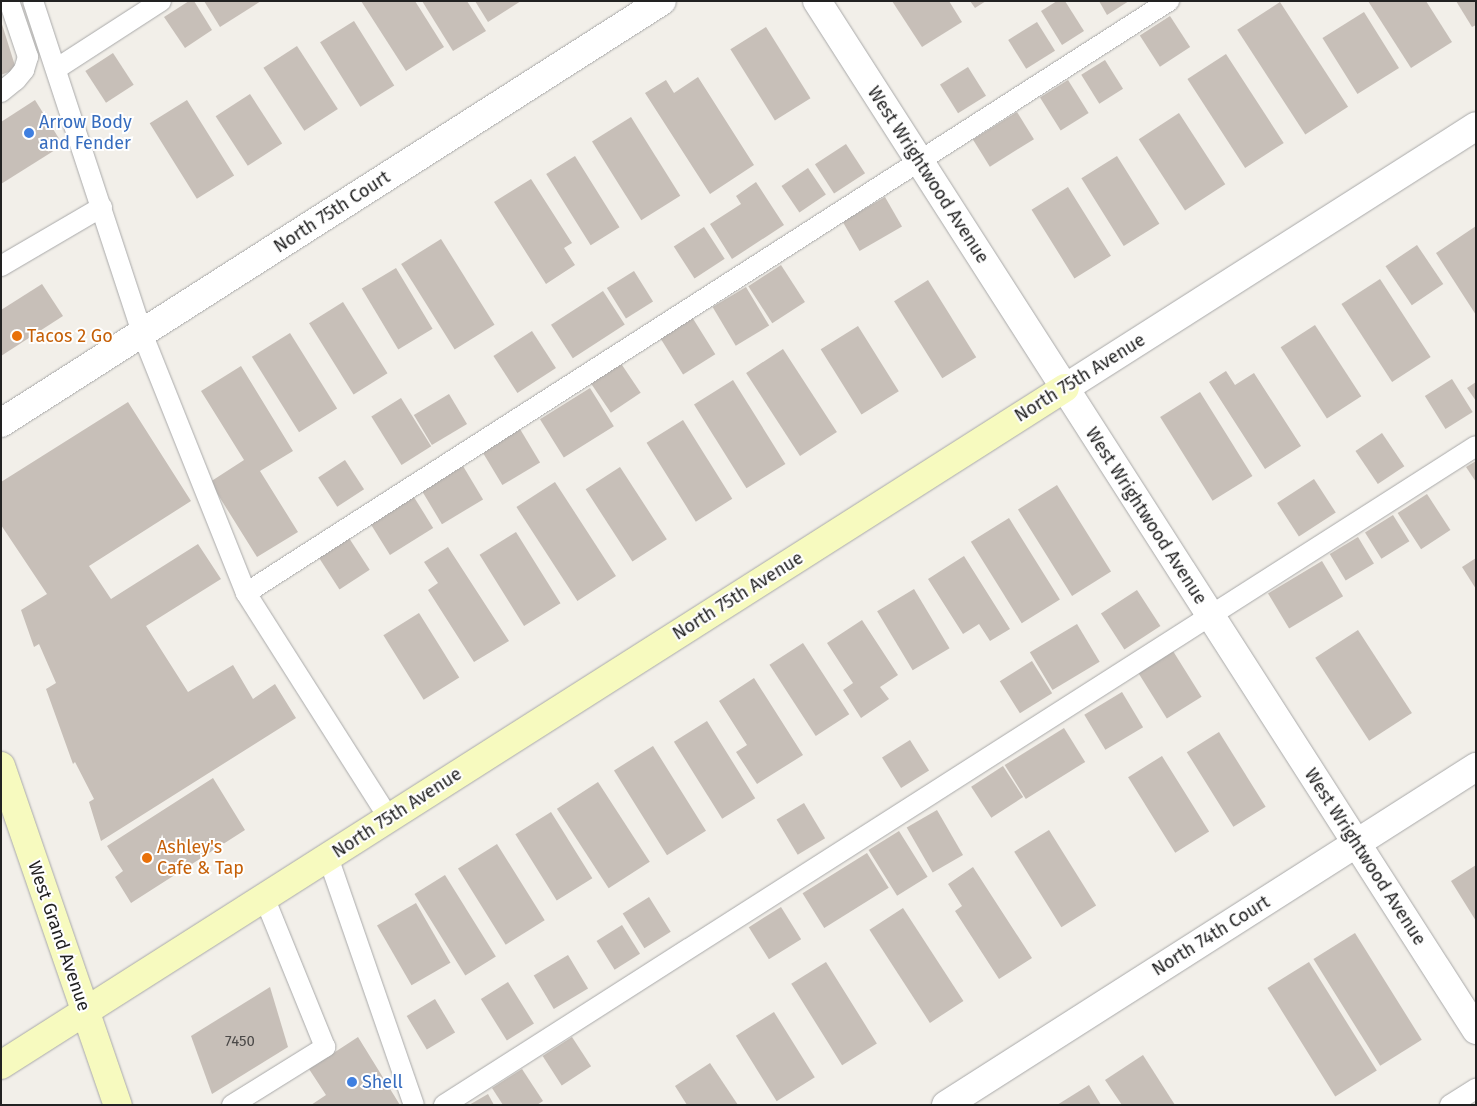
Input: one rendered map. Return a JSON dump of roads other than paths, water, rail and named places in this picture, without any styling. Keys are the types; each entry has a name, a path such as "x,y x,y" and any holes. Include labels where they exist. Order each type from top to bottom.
{"street":[{"name":"North 75th Court","path":"1,423 662,1"},
{"name":"West Wrightwood Avenue","path":"817,1 1476,1030"},
{"name":"North 75th Avenue","path":"1,1065 1476,126"},
{"name":"West Grand Avenue","path":"1,766 118,1105"},
{"name":"North 74th Court","path":"946,1105 1476,768"}],"lane":[{"path":"1,92 16,80 24,70 28,57 9,1"},
{"path":"33,1 142,333 246,593 389,818"},
{"path":"56,69 161,1"},
{"path":"246,593 1169,1"},
{"path":"1,266 102,207"},
{"path":"444,1105 1476,446"},
{"path":"328,857 414,1105"},
{"path":"232,1105 325,1047 264,897"},
{"path":"1450,1105 1476,1089"}],"place":[{"name":"Arrow Body and Fender","path":"29,133"},
{"name":"Tacos 2 Go","path":"17,336"},
{"name":"Ashley's Cafe & Tap","path":"147,858"},
{"name":"Shell","path":"352,1082"}]}
